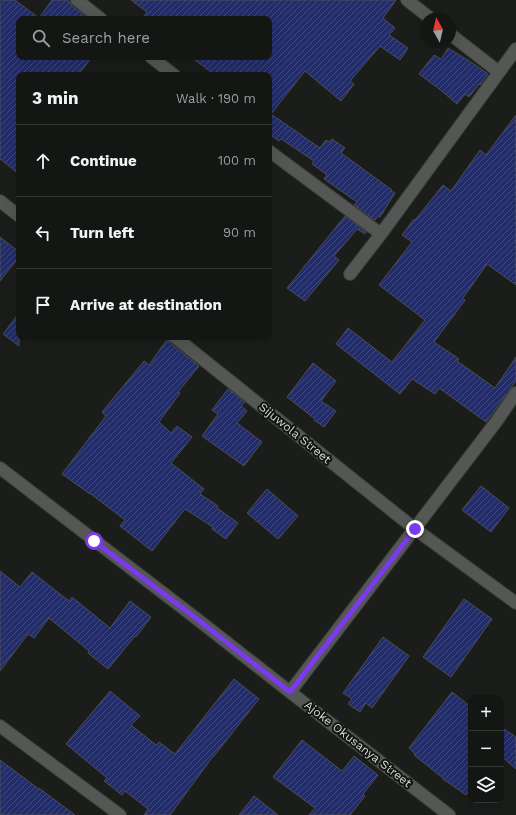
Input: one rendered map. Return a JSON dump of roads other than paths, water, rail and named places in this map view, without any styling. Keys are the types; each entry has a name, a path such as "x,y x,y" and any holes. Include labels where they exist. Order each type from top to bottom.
{"street":[{"path":"77,0 97,16"},
{"path":"407,0 422,12"},
{"path":"456,39 499,72"},
{"path":"350,274 516,49"},
{"path":"155,60 170,72"},
{"path":"272,153 381,234"},
{"path":"0,201 16,214"},
{"name":"Sijuwola Street","path":"179,340 415,529 516,603"},
{"path":"290,692 496,422 516,393"},
{"name":"Ajoke Okusanya Street","path":"0,468 449,815"},
{"path":"0,726 120,815"}]}
